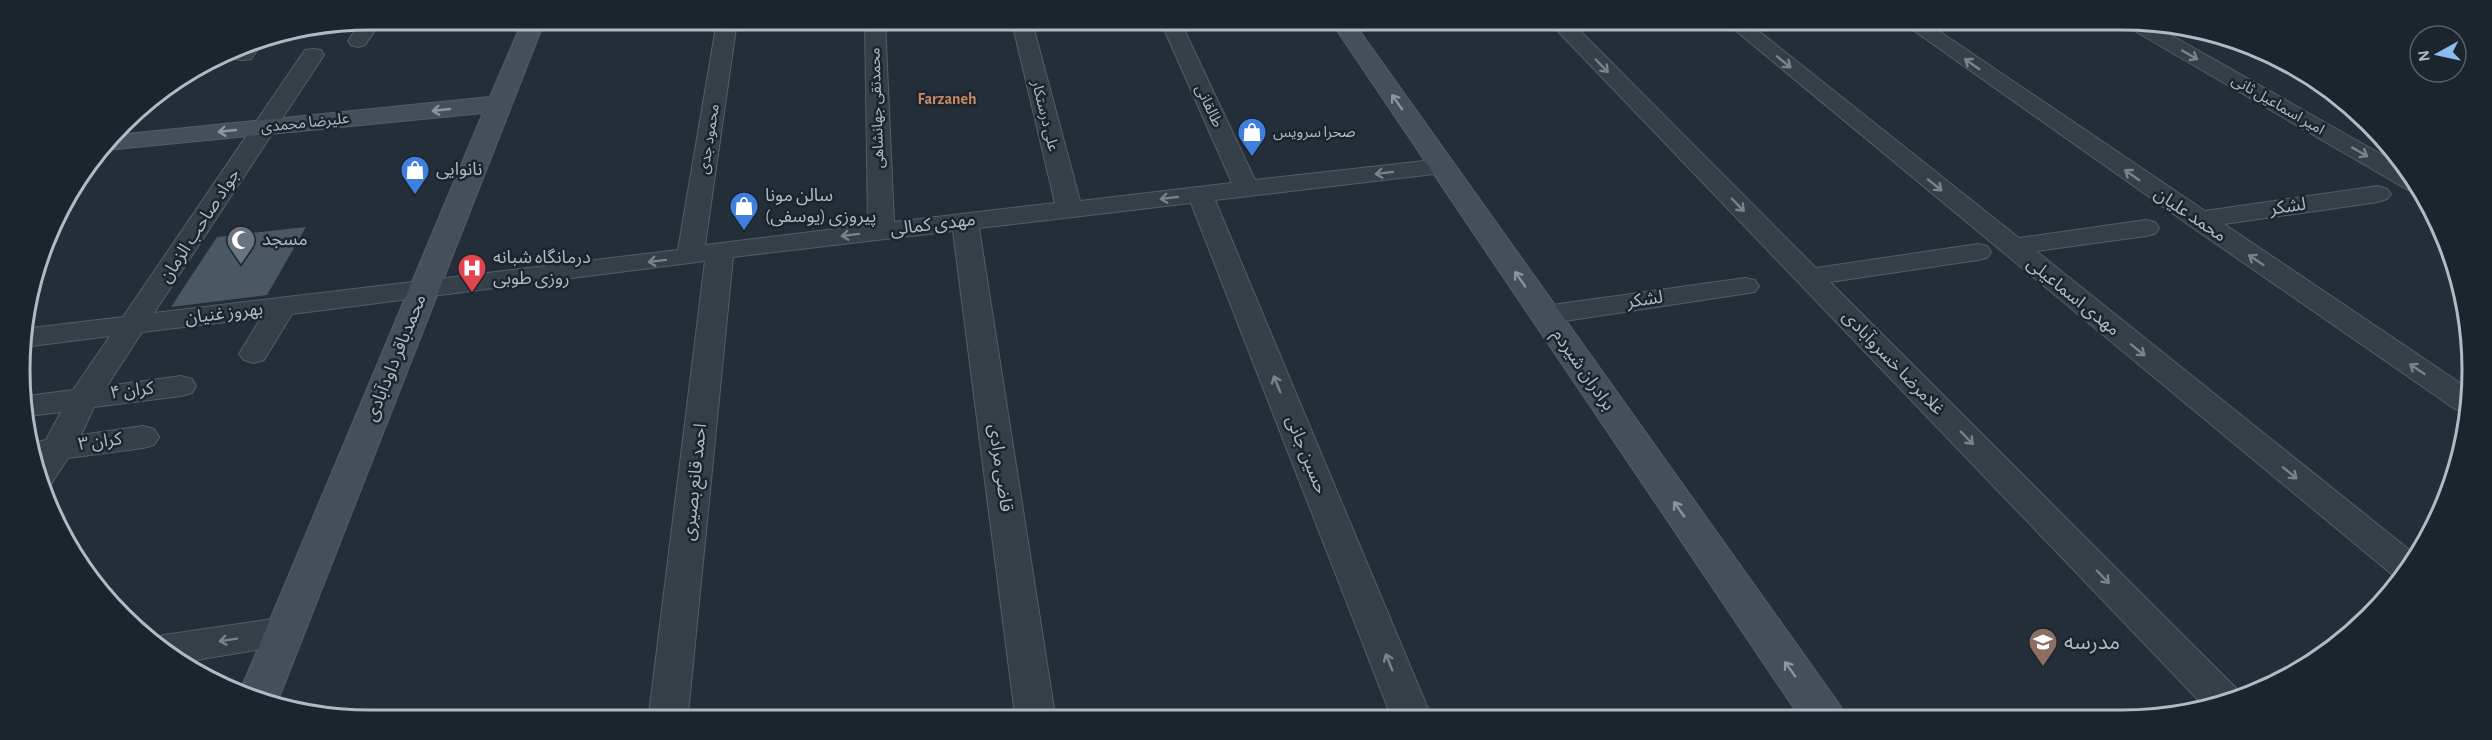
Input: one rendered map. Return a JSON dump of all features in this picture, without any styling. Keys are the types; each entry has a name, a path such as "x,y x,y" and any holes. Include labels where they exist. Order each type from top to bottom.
{"street":[{"path":"358,41 365,30"},
{"name":"محمدباقر داودآبادی","path":"261,692 530,30"},
{"name":"محمود جدی","path":"705,254 726,30"},
{"name":"محمدتقی جهانشاهی","path":"874,30 881,231"},
{"name":"علی درستکار","path":"1024,30 1069,209"},
{"name":"طالقانی","path":"1175,30 1247,189"},
{"name":"برادران شیردم","path":"1348,30 1819,710"},
{"name":"غلامرضا خسروآبادی","path":"1567,30 2219,696"},
{"name":"مهدی اسماعیلی","path":"1745,30 2402,563"},
{"name":"محمد علیان","path":"1923,30 2460,398"},
{"name":"امیر اسماعیل ثانی","path":"2150,32 2401,176"},
{"name":"جواد صاحب الزمان","path":"44,451 135,325 314,55"},
{"name":"علیرضا محمدی","path":"118,142 500,104"},
{"name":"مهدی کمالی","path":"424,290 881,231 1442,166"},
{"name":"حسین جانی","path":"1200,194 1409,710"},
{"name":"لشكر","path":"2198,220 2378,194"},
{"name":"قاضی مرادی","path":"965,222 1034,710"},
{"path":"2011,247 2146,228"},
{"path":"1808,277 1978,252"},
{"name":"احمد قانع بصیری","path":"669,710 705,254"},
{"name":"لشكر","path":"1545,315 1745,286"},
{"name":"بهروز غنیان","path":"32,337 424,290"},
{"path":"254,354 282,307"},
{"name":"کران ۴","path":"32,405 181,386"},
{"name":"کران ۳","path":"44,451 143,437"},
{"path":"175,648 285,631"}],"building":[{"name":"مسجد","path":"306,227 267,295 171,307 217,237"}],"place":[{"name":"صحرا سرویس","path":"1252,158"},
{"name":"نانوایی","path":"415,196"},
{"name":"سالن مونا پیروزی (یوسفی)","path":"744,232"},
{"name":"مسجد","path":"241,266"},
{"name":"درمانگاه شبانه روزی طوبی","path":"472,294"},
{"name":"مدرسه","path":"2043,668"}],"district":[{"name":"Farzaneh","path":"947,99"}]}
